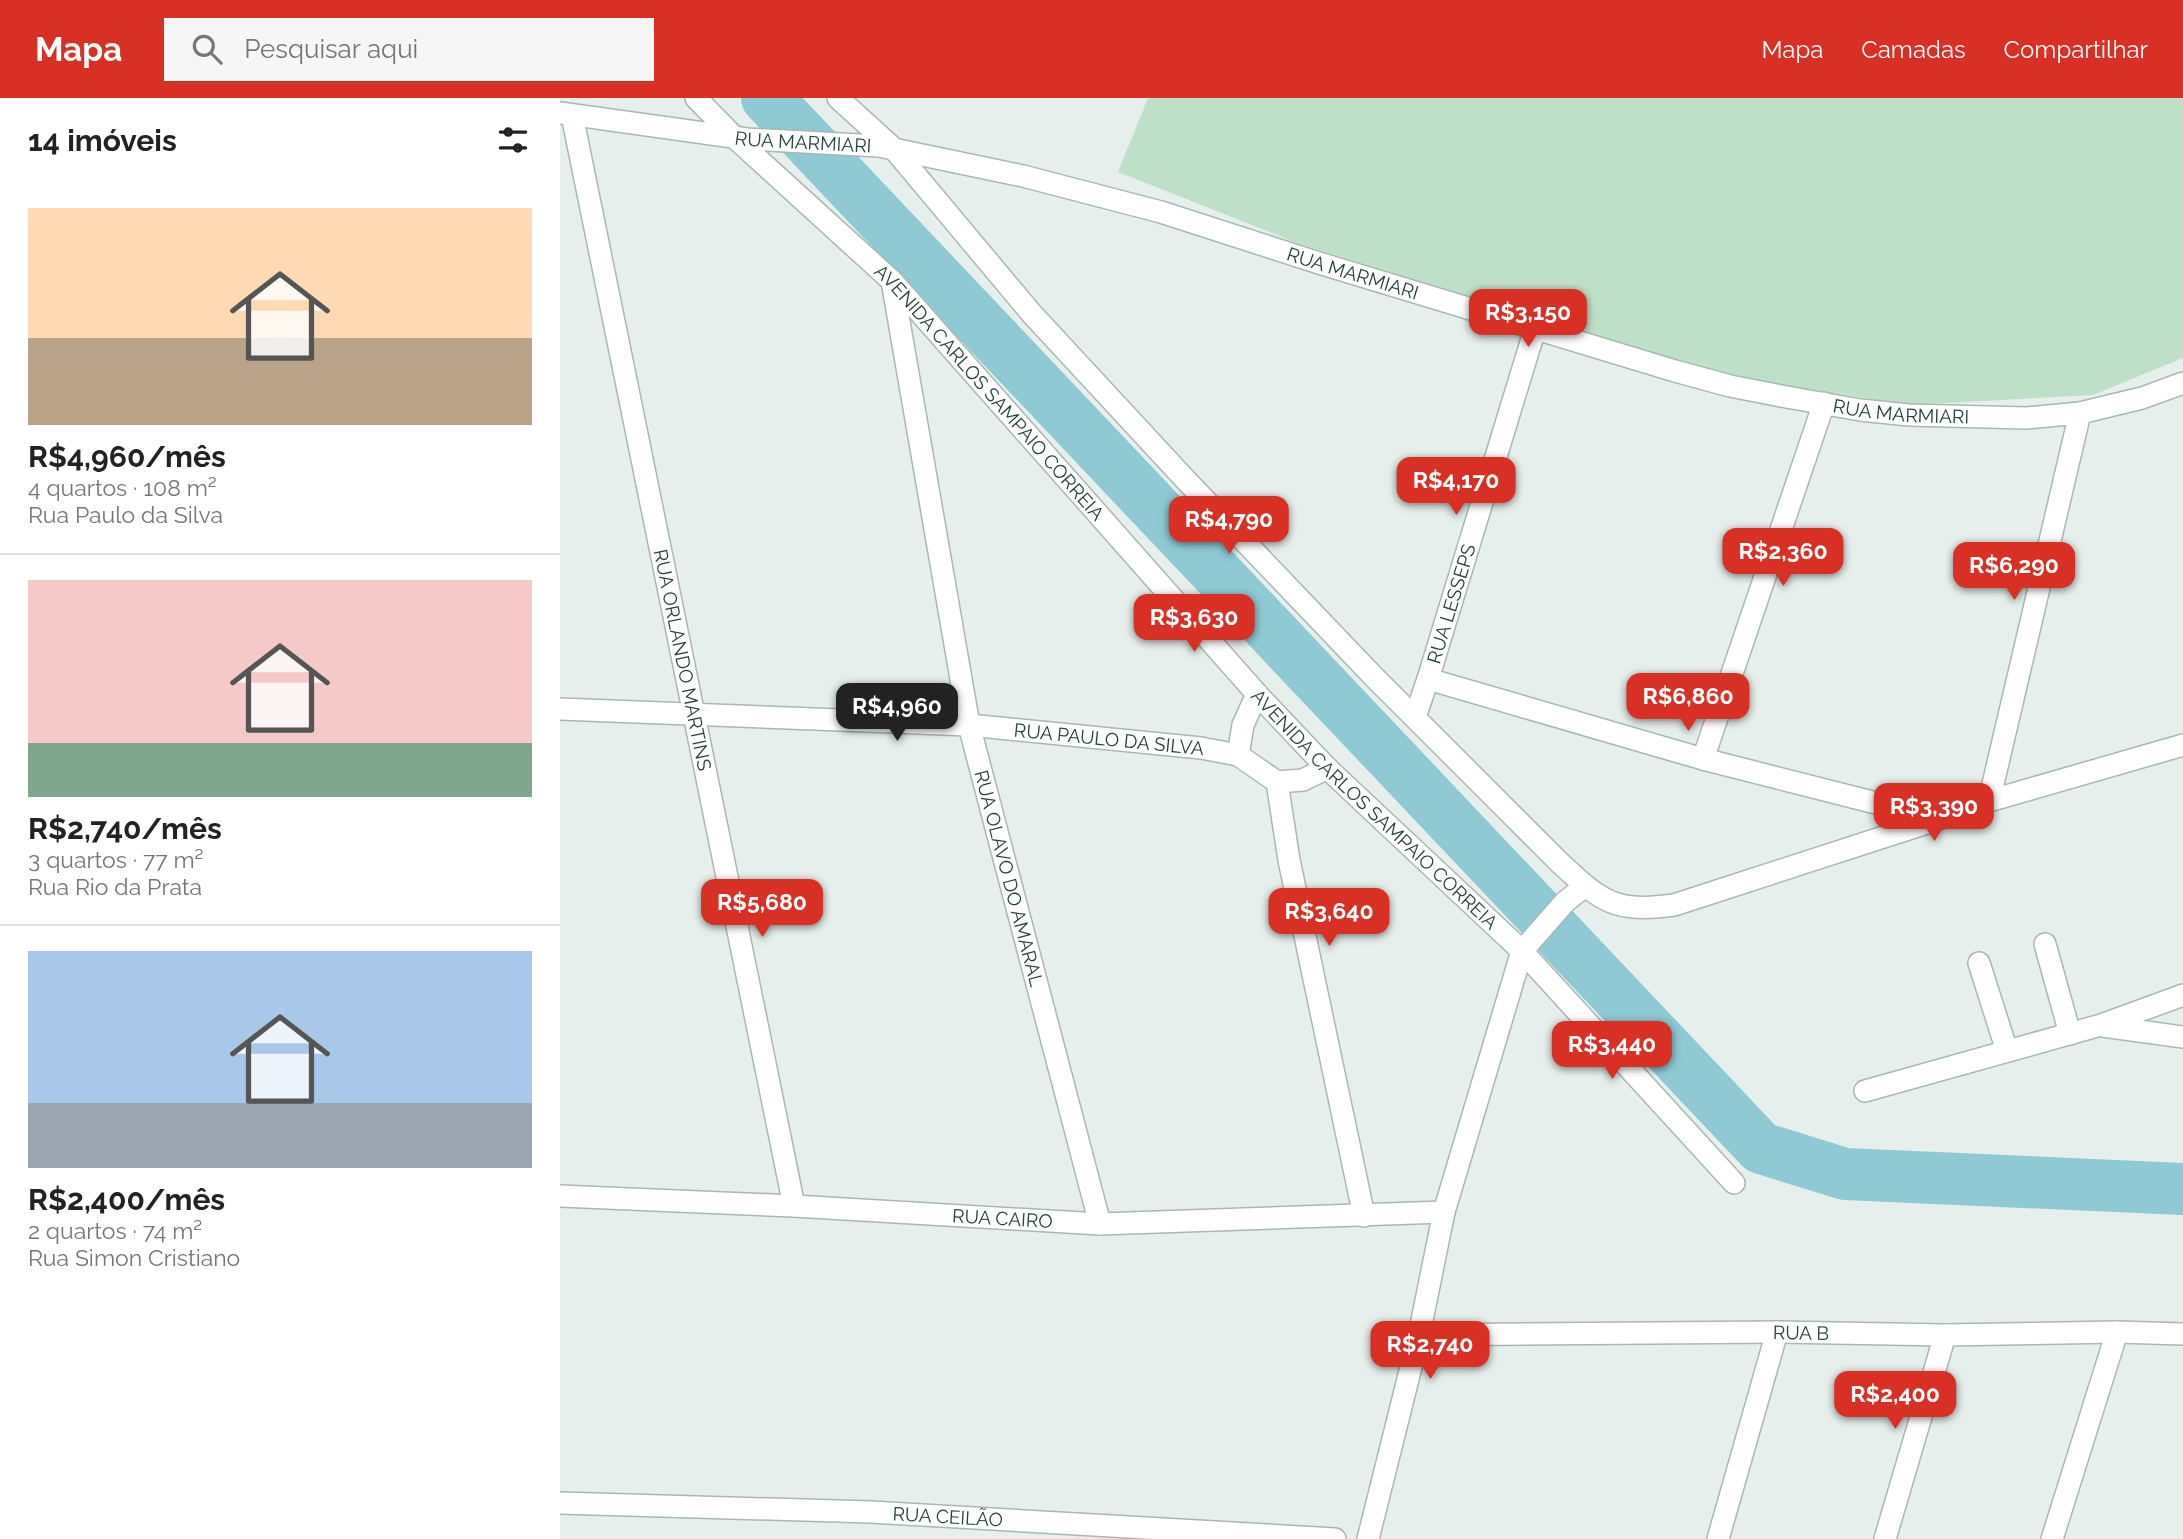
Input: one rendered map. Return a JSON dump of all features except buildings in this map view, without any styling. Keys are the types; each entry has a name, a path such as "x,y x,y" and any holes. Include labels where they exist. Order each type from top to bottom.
{"street":[{"name":"AVENIDA CARLOS SAMPAIO CORREIA","path":"696,98 892,281 1257,694 1327,768 1525,947 1734,1183"},
{"path":"838,98 886,147 1032,314 1192,487 1374,677 1585,886 1605,900 1629,908 1648,909 1674,905 1989,801 2183,745"},
{"name":"RUA MARMIARI","path":"566,114 741,138 886,147 1023,176 1161,212 1535,329 1730,386 1824,403 1909,415 2026,418 2080,413 2142,398 2183,383"},
{"name":"RUA ORLANDO MARTINS","path":"566,114 695,714 794,1206"},
{"name":"RUA OLAVO DO AMARAL","path":"892,281 969,725 1100,1224"},
{"name":"RUA LESSEPS","path":"1415,717 1429,679 1535,329"},
{"path":"1703,759 1824,403"},
{"path":"1989,801 2080,413"},
{"path":"1429,679 1703,759 1939,819"},
{"path":"1257,694 1243,725 1238,755 1277,782 1303,780 1327,768"},
{"name":"RUA PAULO DA SILVA","path":"560,709 969,725 1201,748 1238,755"},
{"path":"1277,782 1289,860 1364,1216"},
{"path":"1368,1539 1419,1335 1444,1212 1525,947 1565,902 1585,886"},
{"path":"2045,944 2070,1034"},
{"path":"1979,963 2007,1051"},
{"path":"1865,1091 2101,1025 2183,995"},
{"path":"2101,1025 2183,1037"},
{"name":"RUA CAIRO","path":"560,1196 794,1206 1100,1224 1444,1212"},
{"path":"1718,1539 1777,1332"},
{"name":"RUA B","path":"1419,1335 1777,1332 1945,1335 2117,1332 2183,1334"},
{"path":"2052,1539 2117,1332"},
{"path":"1885,1539 1945,1335"},
{"name":"RUA CEILÃO","path":"560,1503 871,1512 1335,1539"}],"green space":[{"path":"1148,98 2183,98 2183,358 2093,395 1910,405 1717,375 1297,243 1118,172"}],"waterway":[{"path":"767,98 1761,1148 1845,1174 2183,1189"}]}
